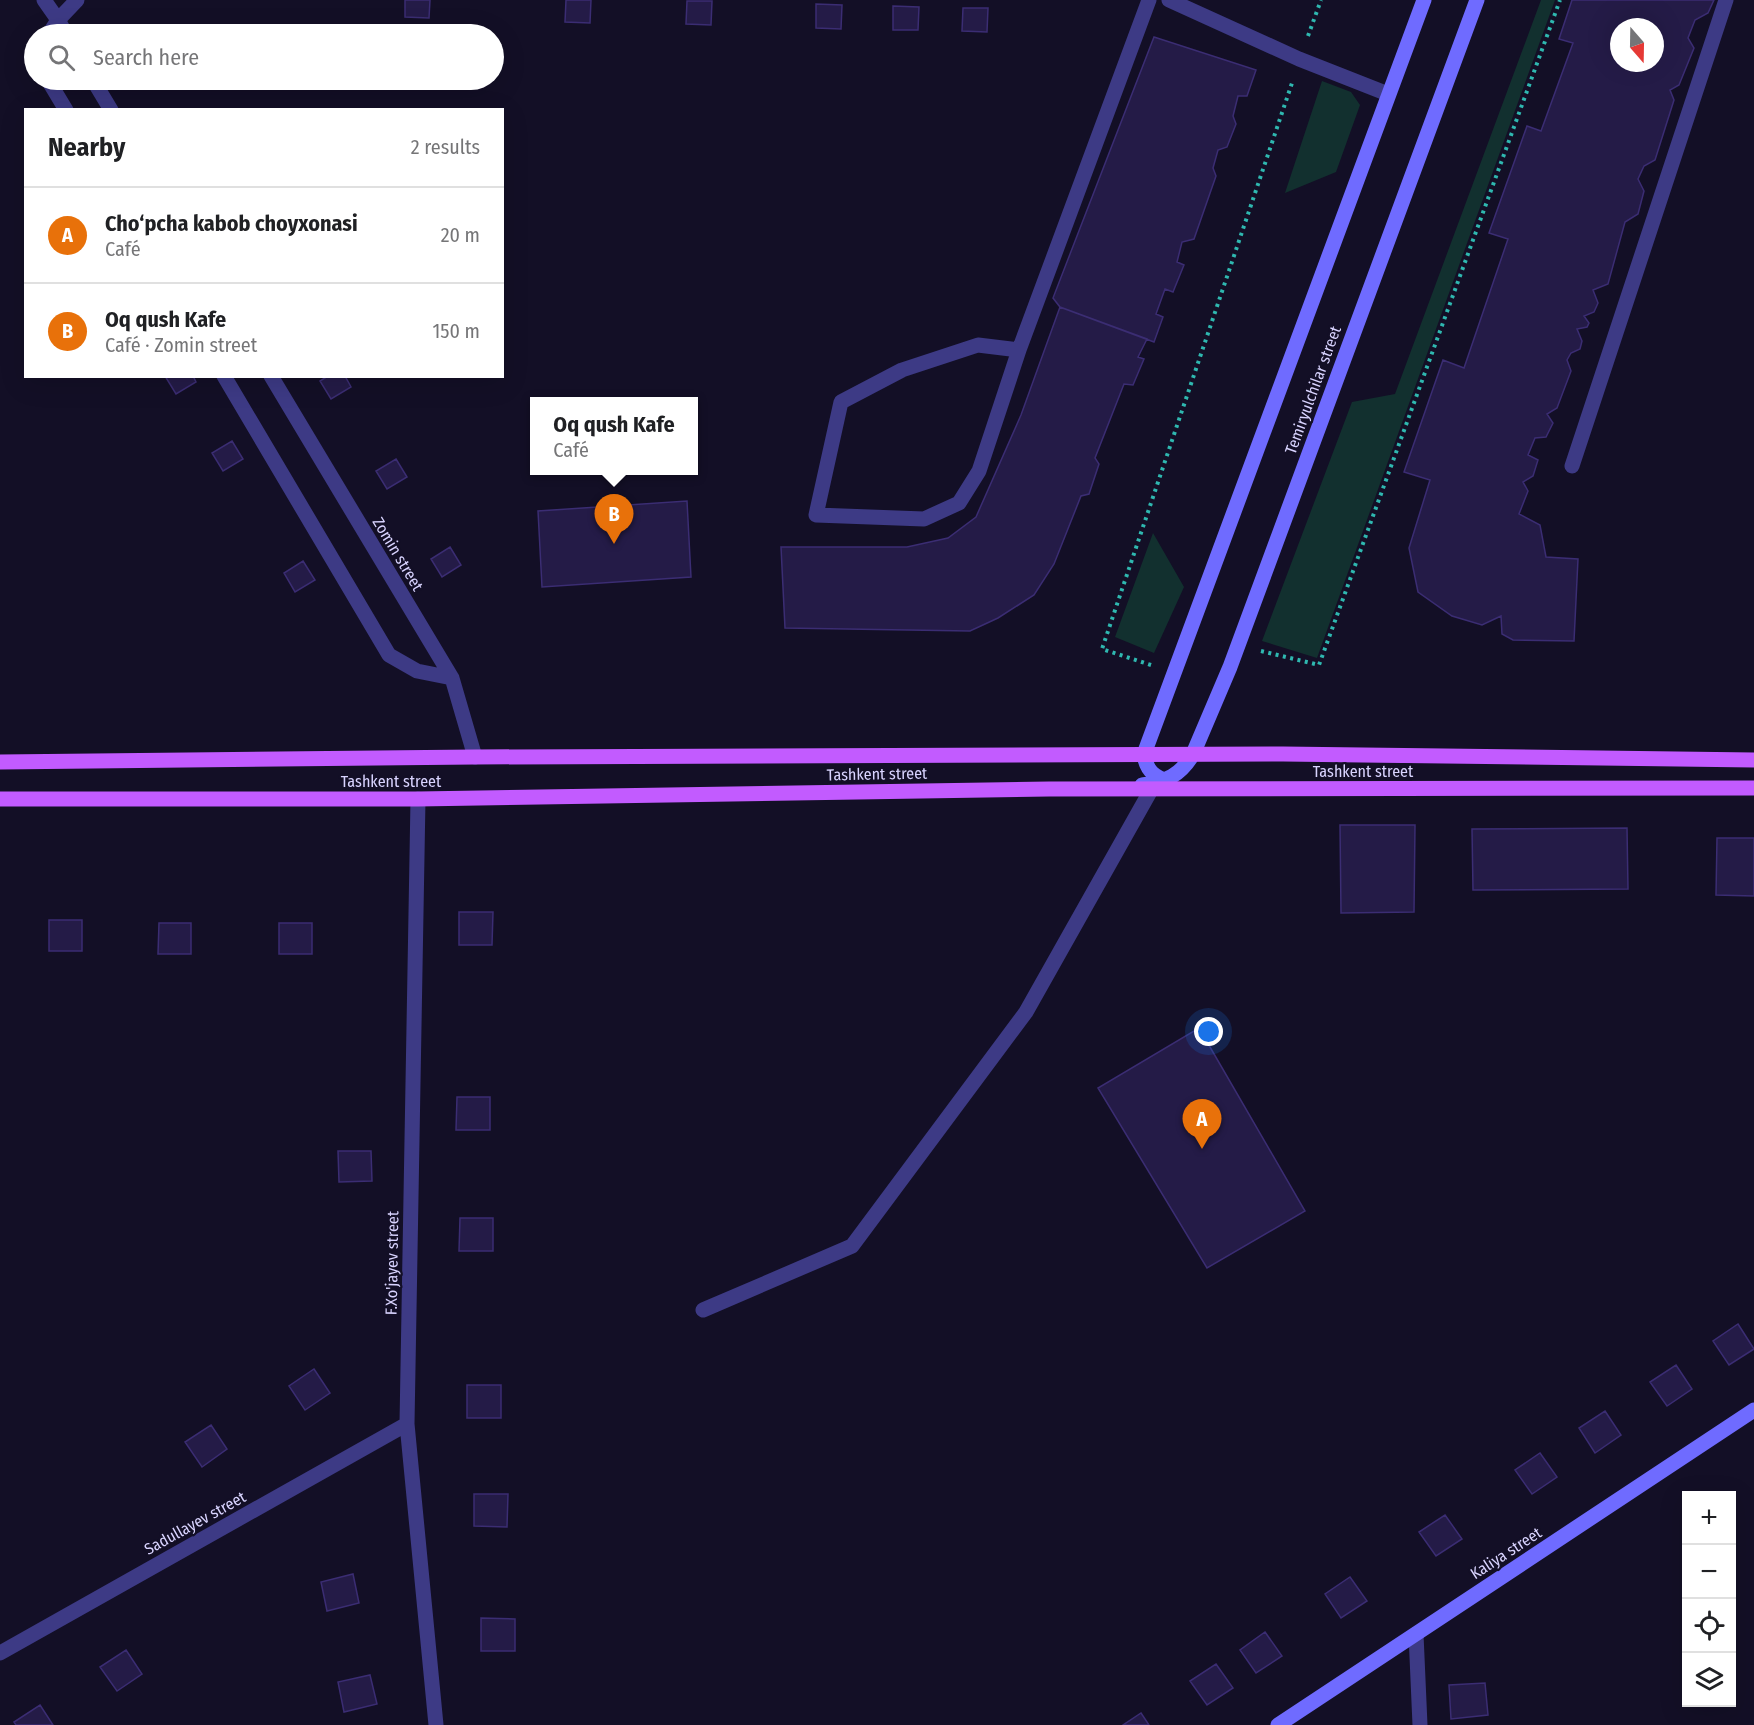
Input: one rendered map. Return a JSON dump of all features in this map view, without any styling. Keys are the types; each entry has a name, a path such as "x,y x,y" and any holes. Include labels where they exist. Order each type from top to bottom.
{"main road":[{"name":"Temiryulchilar street","path":"1144,754 1424,0"},
{"name":"Temiryulchilar street","path":"1113,789 1165,780 1178,775 1193,754 1230,667 1477,0"},
{"name":"Tashkent street","path":"0,762 1144,754 1754,760"},
{"path":"1144,754 1145,764 1150,772 1165,780"},
{"name":"Temiryulchilar street","path":"1165,780 1210,789"},
{"name":"Tashkent street","path":"0,799 418,800 1025,789 1754,788"},
{"name":"Kaliya street","path":"1278,1725 1754,1410"}],"street":[{"path":"44,0 60,24"},
{"path":"55,24 77,0"},
{"path":"1019,350 978,345 902,370 841,402 816,515 924,519 959,504 979,471 1019,350 1149,0"},
{"path":"1169,0 1299,59 1388,94"},
{"path":"1572,466 1726,0"},
{"path":"54,90 65,108"},
{"path":"99,90 110,108"},
{"path":"225,378 389,655 417,671 452,678"},
{"name":"Zomin street","path":"272,378 452,678 476,757"},
{"path":"703,1310 852,1246 1026,1012 1151,790"},
{"name":"F.Хo'jayev street","path":"418,800 407,1424 436,1725"},
{"name":"Sadullayev street","path":"0,1653 407,1424"},
{"path":"1416,1634 1420,1725"}],"path":[{"path":"1175,673 1101,649 1299,59 1321,0"},
{"path":"1257,650 1319,665 1560,0"}],"green space":[{"path":"1541,0 1555,0 1317,658 1262,641 1352,402 1395,394"},
{"path":"1322,81 1351,92 1360,105 1336,172 1285,193"},
{"path":"1153,533 1184,587 1154,653 1115,637"}],"building":[{"path":"405,0 430,0 429,18 405,17"},
{"path":"566,0 591,0 590,23 565,22"},
{"path":"1572,0 1714,0 1708,13 1695,20 1688,38 1694,48 1679,85 1670,90 1674,100 1655,160 1644,166 1638,179 1644,191 1638,214 1625,222 1608,284 1593,290 1598,303 1594,312 1584,316 1589,323 1587,327 1577,329 1582,341 1580,349 1571,353 1567,360 1571,371 1557,408 1547,414 1553,423 1546,437 1535,438 1528,455 1538,460 1533,476 1523,482 1528,491 1519,514 1540,525 1546,557 1578,559 1574,641 1513,640 1502,634 1501,616 1482,625 1452,616 1418,592 1409,548 1430,480 1404,472 1443,360 1464,368 1508,239 1489,233 1527,126 1541,131 1573,43 1559,39"},
{"path":"687,1 712,1 711,25 686,24"},
{"path":"816,4 842,5 841,29 816,28"},
{"path":"893,6 919,7 918,30 893,30"},
{"path":"963,8 988,8 987,32 962,31"},
{"path":"1154,37 1256,70 1247,96 1238,96 1233,116 1236,124 1227,147 1218,150 1213,168 1216,176 1194,239 1182,242 1177,262 1184,265 1173,292 1165,289 1156,314 1163,317 1154,342 1060,307 1053,298"},
{"path":"1060,307 1147,339 1138,357 1144,359 1133,385 1124,384 1095,458 1099,464 1089,494 1081,496 1054,564 1034,595 998,618 970,631 785,628 781,547 907,547 948,538 976,517 1021,415"},
{"path":"166,378 194,378 196,382 176,394"},
{"path":"325,378 346,378 351,387 331,399 320,381"},
{"path":"232,441 243,459 223,471 212,453"},
{"path":"396,459 407,477 387,489 376,471"},
{"path":"687,501 691,577 542,587 538,511"},
{"path":"450,547 461,565 442,577 431,559"},
{"path":"303,561 315,580 295,592 284,573"},
{"path":"1340,825 1415,825 1414,912 1341,913"},
{"path":"1627,828 1628,889 1473,890 1472,829"},
{"path":"1717,838 1754,838 1754,896 1716,895"},
{"path":"459,912 493,912 492,945 459,945"},
{"path":"49,920 82,920 82,951 49,951"},
{"path":"159,923 191,923 191,954 158,954"},
{"path":"279,923 312,923 312,954 279,954"},
{"path":"1199,1028 1305,1211 1207,1268 1098,1088"},
{"path":"457,1097 490,1097 490,1130 456,1130"},
{"path":"338,1151 371,1151 372,1181 339,1182"},
{"path":"460,1218 493,1218 493,1251 459,1251"},
{"path":"1738,1324 1754,1349 1729,1365 1713,1341"},
{"path":"1676,1365 1692,1389 1667,1406 1650,1382"},
{"path":"314,1369 330,1393 305,1410 289,1386"},
{"path":"467,1385 501,1385 501,1418 467,1418"},
{"path":"1605,1411 1621,1435 1595,1453 1579,1428"},
{"path":"211,1425 227,1449 202,1467 185,1442"},
{"path":"1540,1453 1557,1477 1532,1494 1515,1470"},
{"path":"474,1494 508,1494 507,1527 474,1526"},
{"path":"1445,1515 1462,1539 1436,1556 1419,1532"},
{"path":"353,1574 359,1603 327,1611 321,1582"},
{"path":"1350,1577 1367,1601 1341,1618 1325,1594"},
{"path":"481,1618 515,1619 515,1651 481,1651"},
{"path":"1265,1632 1282,1656 1256,1673 1240,1650"},
{"path":"126,1650 142,1674 117,1691 100,1667"},
{"path":"1216,1664 1233,1688 1207,1705 1190,1681"},
{"path":"370,1675 377,1704 344,1712 338,1682"},
{"path":"1485,1683 1488,1715 1451,1719 1449,1685"},
{"path":"40,1705 53,1725 16,1725 14,1722"},
{"path":"1141,1713 1149,1725 1123,1725"}],"place":[{"name":"Oq qush Kafe","path":"614,544"},
{"name":"Cho‘pcha kabob choyxonasi","path":"1202,1149"}]}
